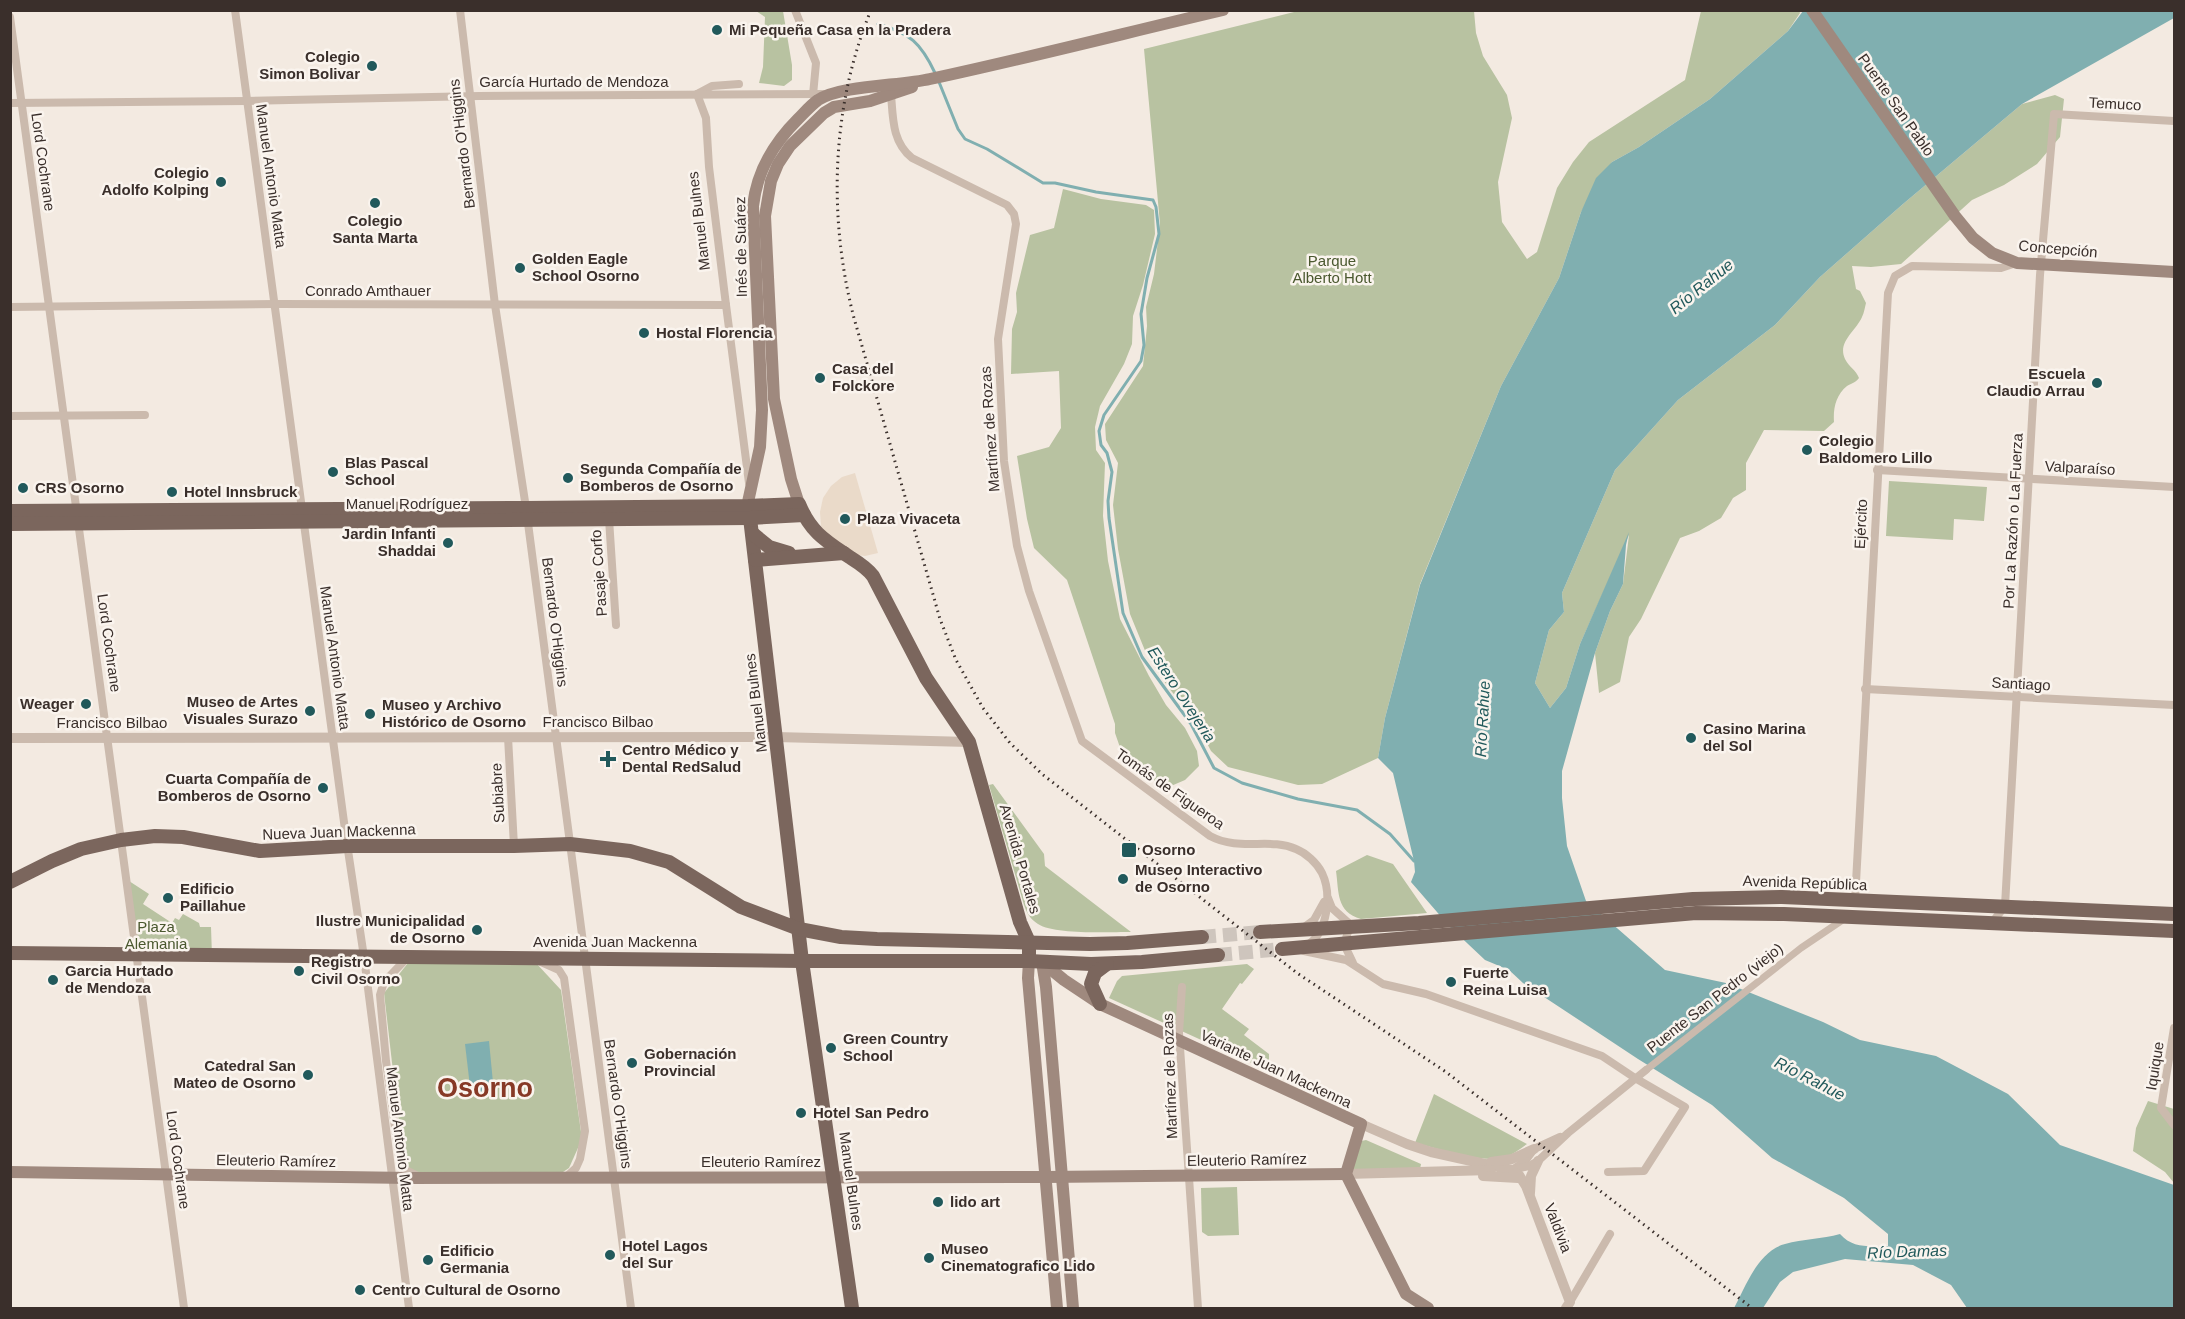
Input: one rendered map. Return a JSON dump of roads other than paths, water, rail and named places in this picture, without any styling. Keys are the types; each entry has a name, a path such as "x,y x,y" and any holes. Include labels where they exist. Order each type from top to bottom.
{"main road":[{"name":"Inés de Suárez","path":"1177,21 1203,10"},
{"name":"Inés de Suárez","path":"791,479 774,399 753,206 763,165 790,127 813,104 833,93 926,80 1223,10"},
{"name":"Puente San Pablo","path":"1812,10 1955,216"},
{"name":"Inés de Suárez","path":"750,488 762,430 761,272 768,192 774,173 790,146 828,110 870,102 926,80"},
{"name":"Concepción","path":"1955,216 1973,238 1992,253 2017,263 2175,273"},
{"name":"Avenida Portales","path":"791,479 801,510 816,534 866,568 873,576 926,678 969,742 1020,922 1036,961 1052,1055 1073,1308"},
{"name":"Manuel Bulnes","path":"750,488 749,512 802,961 852,1308"},
{"name":"Manuel Rodríguez","path":"527,514 609,519 801,510"},
{"name":"Manuel Rodríguez","path":"10,511 78,516 749,512"},
{"name":"Manuel Rodríguez","path":"10,524 78,516"},
{"path":"752,533 774,549 791,553 814,549 818,543 816,534"},
{"path":"755,560 844,553"},
{"name":"Nueva Juan Mackenna","path":"10,882 81,849 155,836 183,837 260,851 347,846 570,844"},
{"path":"570,844 630,851 669,862 741,907 799,929 859,939 1127,943 1202,937"},
{"name":"Avenida República","path":"1353,927 1640,903 1746,897 2175,914"},
{"path":"1286,949 1650,917 1720,913 1848,916 2175,931"},
{"path":"1260,932 1353,927"},
{"name":"Avenida Juan Mackenna","path":"10,953 1107,963 1218,955"},
{"name":"Avenida Portales","path":"1036,961 1028,978 1057,1308"},
{"name":"Variante Juan Mackenna","path":"1036,961 1100,1004 1361,1124"},
{"path":"1100,1004 1091,984 1095,973 1107,963"},
{"path":"1035,1057 1052,1055"},
{"path":"1038,1093 1055,1092"},
{"path":"1040,1120 1057,1119"},
{"path":"1361,1124 1346,1174 1406,1294 1428,1308"},
{"name":"Eleuterio Ramírez","path":"10,1172 392,1178 1062,1177 1346,1174"}],"street":[{"name":"Manuel Antonio Matta","path":"235,10 347,846 364,957 409,1308"},
{"name":"Bernardo O'Higgins","path":"460,10 495,305 527,514 632,1308"},
{"path":"795,10 816,63 813,95"},
{"name":"Lord Cochrane","path":"10,17 184,1308"},
{"name":"García Hurtado de Mendoza","path":"10,103 697,94 712,86 739,84"},
{"path":"697,94 813,95 833,93"},
{"name":"Manuel Bulnes","path":"697,94 706,118 709,167 750,488"},
{"name":"Martínez de Rozas","path":"891,94 896,135 900,146 906,153 1007,205 1014,214 1015,232 998,339 1005,478 1023,569 1082,741"},
{"name":"Temuco","path":"2054,114 2175,121"},
{"name":"Por La Razón o La Fuerza","path":"2005,906 2041,264 2054,114"},
{"name":"Ejército","path":"1855,901 1888,293 1895,276 1912,266 2001,268 2017,263"},
{"name":"Conrado Amthauer","path":"10,306 726,305"},
{"path":"10,416 145,415"},
{"name":"Valparaíso","path":"1877,470 2175,487"},
{"name":"Pasaje Corfo","path":"609,519 616,625"},
{"name":"Santiago","path":"1865,689 2175,705"},
{"name":"Subiabre","path":"508,737 514,846"},
{"name":"Francisco Bilbao","path":"10,738 776,737 969,742"},
{"name":"Tomás de Figueroa","path":"1082,741 1221,842 1235,845 1285,845 1304,853 1312,859 1322,873 1332,908 1353,927"},
{"path":"1299,930 1314,920 1327,896"},
{"name":"Tomás de Figueroa","path":"1321,929 1327,896"},
{"path":"1991,924 2005,906"},
{"name":"Puente San Pedro (viejo)","path":"1646,1070 1801,948 1848,916"},
{"path":"1353,927 1348,932 1344,944 1353,964"},
{"path":"1286,949 1311,943 1321,929"},
{"path":"1286,949 1346,960 1383,984 1426,994 1602,1056 1684,1107 1644,1171 1608,1172"},
{"name":"Manuel Antonio Matta","path":"408,957 384,982 380,995 399,1157 404,1169 421,1178"},
{"path":"534,958 559,970 566,989 585,1131 580,1159 576,1168 565,1178"},
{"name":"Martínez de Rozas","path":"1182,987 1179,1033 1198,1308"},
{"name":"Iquique","path":"2175,1028 2161,1108 2175,1125"},
{"name":"Eleuterio Ramírez","path":"1346,1174 1512,1170 1529,1166 1538,1161 1568,1133 1646,1070"},
{"name":"Variante Juan Mackenna","path":"1361,1124 1407,1144 1464,1160 1512,1170"},
{"name":"Eleuterio Ramírez","path":"1512,1170 1525,1161 1534,1149 1568,1133"},
{"path":"1464,1160 1503,1161 1534,1149"},
{"path":"1531,1199 1530,1183 1538,1161"},
{"name":"Valdivia","path":"1512,1170 1523,1181 1531,1199 1568,1305"},
{"path":"1410,1171 1431,1176 1510,1176 1523,1181"},
{"path":"1568,1305 1610,1234"},
{"path":"1406,1294 1410,1308"}],"water":[{"path":"1803,11 2174,11 2174,18 2022,104 1820,277 1775,325 1678,400 1615,470 1562,593 1564,612 1549,630 1535,683 1550,708 1566,688 1580,644 1629,532 1623,584 1610,611 1595,653 1562,771 1567,846 1586,901 1665,970 1726,983 1823,1022 1860,1040 1936,1056 2008,1094 2060,1145 2174,1185 2174,1308 1967,1308 1951,1285 1913,1265 1845,1259 1793,1272 1780,1282 1763,1308 1734,1308 1754,1270 1767,1254 1776,1248 1792,1242 1840,1234 1856,1244 1888,1246 1888,1234 1844,1198 1772,1158 1712,1105 1523,983 1509,970 1485,960 1450,927 1411,882 1415,872 1414,861 1393,773 1378,758 1385,718 1420,585 1501,386 1559,278 1581,212 1596,178 1612,162 1639,147 1710,99 1788,31"},
{"path":"489,1041 494,1093 471,1095 465,1044"}],"waterway":[{"name":"Estero Ovejeria","path":"878,24 898,31 913,41 925,54 935,73"},
{"name":"Estero Ovejeria","path":"939,82 958,129 965,139 987,149 1043,183 1055,183 1096,192 1153,200 1156,207 1159,234 1147,278 1141,314 1144,345 1141,361 1104,415 1099,431 1101,445 1107,453 1112,472 1108,501 1109,518 1123,613 1142,657 1191,724 1214,768 1242,783 1298,799 1357,810 1390,834 1414,861"}],"tunnel":[{"path":"1202,937 1260,932"},
{"path":"1218,955 1282,949"}],"railway":[{"path":"871,10 858,47 841,124 837,202 846,280 854,318 940,619 956,660 983,708 1010,743 1042,774 1297,973 1446,1072 1752,1308"}],"place":[{"name":"Mi Pequeña Casa en la Pradera","path":"717,30"},
{"name":"Colegio Simon Bolivar","path":"372,66"},
{"name":"Colegio Adolfo Kolping","path":"221,182"},
{"name":"Colegio Santa Marta","path":"375,203"},
{"name":"Golden Eagle School Osorno","path":"520,268"},
{"name":"Hostal Florencia","path":"644,333"},
{"name":"Casa del Folckore","path":"820,378"},
{"name":"Escuela Claudio Arrau","path":"2097,383"},
{"name":"Colegio Baldomero Lillo","path":"1807,450"},
{"name":"Blas Pascal School","path":"333,472"},
{"name":"Segunda Compañía de Bomberos de Osorno","path":"568,478"},
{"name":"CRS Osorno","path":"23,488"},
{"name":"Hotel Innsbruck","path":"172,492"},
{"name":"Plaza Vivaceta","path":"845,519"},
{"name":"Jardin Infanti Shaddai","path":"448,543"},
{"name":"Weager","path":"86,704"},
{"name":"Museo de Artes Visuales Surazo","path":"310,711"},
{"name":"Museo y Archivo Histórico de Osorno","path":"370,714"},
{"name":"Casino Marina del Sol","path":"1691,738"},
{"name":"Centro Médico y Dental RedSalud","path":"608,759"},
{"name":"Cuarta Compañía de Bomberos de Osorno","path":"323,788"},
{"name":"Osorno","path":"1129,850"},
{"name":"Museo Interactivo de Osorno","path":"1123,879"},
{"name":"Edificio Paillahue","path":"168,898"},
{"name":"Ilustre Municipalidad de Osorno","path":"477,930"},
{"name":"Registro Civil Osorno","path":"299,971"},
{"name":"Garcia Hurtado de Mendoza","path":"53,980"},
{"name":"Fuerte Reina Luisa","path":"1451,982"},
{"name":"Green Country School","path":"831,1048"},
{"name":"Gobernación Provincial","path":"632,1063"},
{"name":"Catedral San Mateo de Osorno","path":"308,1075"},
{"name":"Hotel San Pedro","path":"801,1113"},
{"name":"lido art","path":"938,1202"},
{"name":"Hotel Lagos del Sur","path":"610,1255"},
{"name":"Museo Cinematografico Lido","path":"929,1258"},
{"name":"Edificio Germania","path":"428,1260"},
{"name":"Centro Cultural de Osorno","path":"360,1290"}],"district":[{"name":"Osorno","path":"485,1088"}],"park label":[{"name":"Parque Alberto Hott","path":"1332,270"},
{"name":"Plaza Alemania","path":"156,936"}],"water label":[{"name":"Río Rahue","path":"1701,286"},
{"name":"Río Rahue","path":"1482,719"},
{"name":"Río Rahue","path":"1810,1078"},
{"name":"Río Damas","path":"1907,1251"}]}
